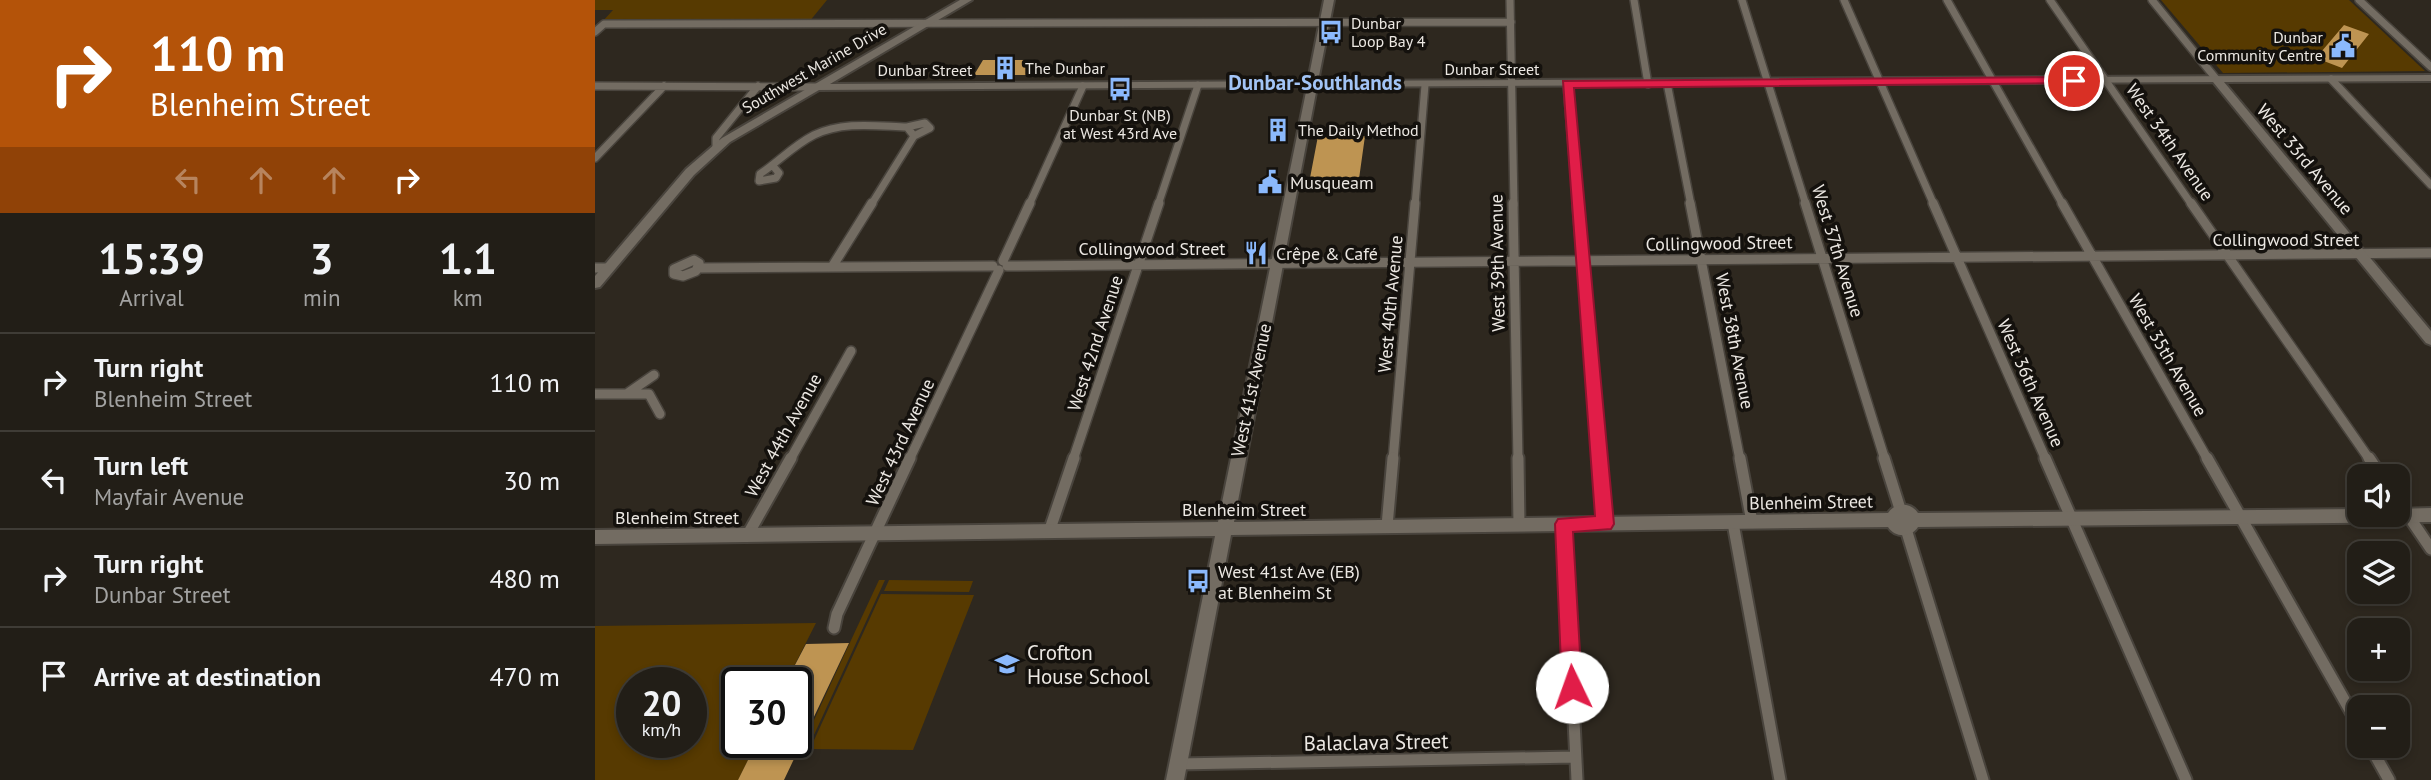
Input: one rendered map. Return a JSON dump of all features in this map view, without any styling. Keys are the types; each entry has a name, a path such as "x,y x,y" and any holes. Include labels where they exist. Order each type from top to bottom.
{"main road":[{"name":"Southwest Marine Drive","path":"595,285 689,172 716,148 742,129 967,0"},
{"name":"West 41st Avenue","path":"1177,772 1223,527 1329,0"},
{"name":"Dunbar Street","path":"815,87 2431,78"},
{"name":"West 33rd Avenue","path":"2217,80 2431,340"},
{"name":"Blenheim Street","path":"2410,516 2431,515"},
{"name":"Blenheim Street","path":"595,537 1049,532 1223,527 2347,516"}],"street":[{"name":"West 39th Avenue","path":"1510,0 1519,525"},
{"path":"1634,0 1649,84"},
{"name":"West 37th Avenue","path":"1742,0 1983,780"},
{"name":"West 36th Avenue","path":"1844,0 2186,780"},
{"name":"West 35th Avenue","path":"1947,0 2347,705"},
{"name":"West 34th Avenue","path":"2050,0 2373,464"},
{"name":"West 33rd Avenue","path":"2152,0 2217,80"},
{"path":"2358,0 2431,67"},
{"path":"595,32 604,24 1511,22"},
{"path":"2330,79 2431,184"},
{"name":"West 38th Avenue","path":"1667,83 1752,522"},
{"path":"1567,84 1605,524"},
{"name":"West 42nd Avenue","path":"1049,532 1198,85"},
{"name":"West 40th Avenue","path":"1387,526 1425,85"},
{"name":"Dunbar Street","path":"595,86 815,87"},
{"path":"595,158 664,86"},
{"name":"Southwest Marine Drive","path":"716,148 716,138 758,86"},
{"name":"West 43rd Avenue","path":"834,628 837,614 1083,86"},
{"path":"773,166 824,131 839,127 928,125 927,131 914,136 832,267"},
{"path":"907,127 914,136"},
{"name":"Collingwood Street","path":"698,268 2431,253"},
{"path":"595,268 609,268"},
{"name":"West 44th Avenue","path":"747,536 851,351"},
{"path":"627,393 654,375"},
{"path":"595,394 649,394 660,414"},
{"path":"2410,519 2431,549"},
{"path":"1733,523 1780,780"},
{"path":"1564,524 1577,780"},
{"name":"Balaclava Street","path":"1177,772 1575,757"},
{"path":"2377,758 2389,780"}],"shaded area":[{"path":"595,0 827,0 809,22 602,22 613,10 595,10"},
{"path":"2161,0 2349,0 2425,71 2223,73"},
{"path":"879,580 885,580 812,739 812,724"},
{"path":"889,580 973,581 969,592 884,591"},
{"path":"881,594 974,595 913,750 812,749"},
{"path":"816,623 794,667 721,667 721,758 749,758 738,780 595,780 595,626"}],"building":[{"name":"Dunbar Community Centre","path":"2344,25 2369,34 2342,68 2316,58"},
{"name":"The Dunbar","path":"983,60 1035,60 1027,75 974,75"},
{"path":"1318,136 1365,136 1358,186 1347,186 1348,178 1310,178"},
{"path":"849,643 812,721 812,667 794,667 806,644"},
{"path":"749,758 794,758 784,780 738,780"}],"place":[{"name":"Dunbar Loop Bay 4","path":"1331,32"},
{"name":"Dunbar Community Centre","path":"2343,46"},
{"name":"The Dunbar","path":"1005,68"},
{"name":"Dunbar St (NB) at West 43rd Ave","path":"1120,89"},
{"name":"The Daily Method","path":"1278,130"},
{"name":"Musqueam","path":"1270,182"},
{"name":"Crêpe & Café","path":"1256,253"},
{"name":"West 41st Ave (EB) at Blenheim St","path":"1198,581"},
{"name":"Crofton House School","path":"1007,664"}],"district":[{"name":"Dunbar-Southlands","path":"1315,82"}],"route":[{"path":"1572,687 1564,524 1605,524 1567,84 2074,81"}]}
